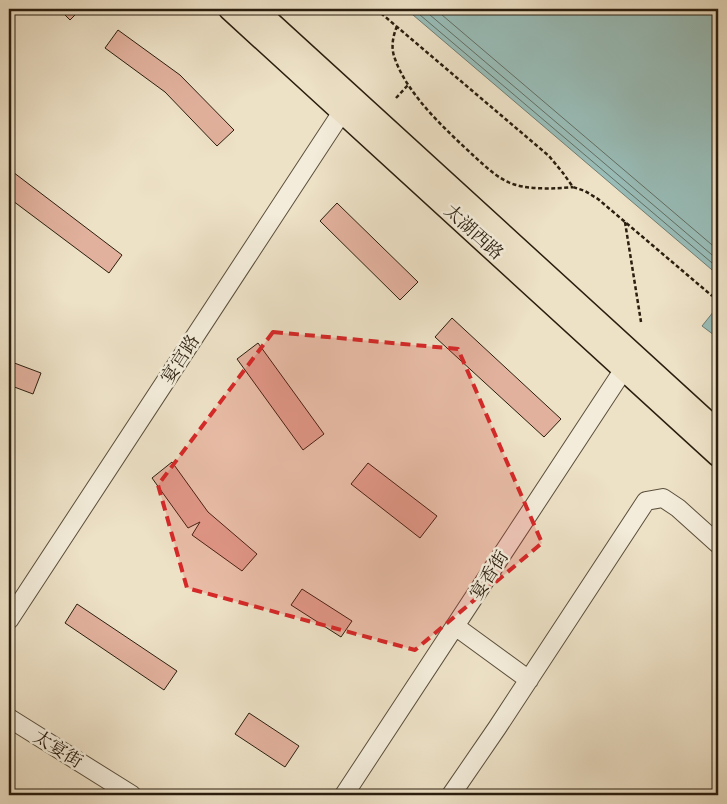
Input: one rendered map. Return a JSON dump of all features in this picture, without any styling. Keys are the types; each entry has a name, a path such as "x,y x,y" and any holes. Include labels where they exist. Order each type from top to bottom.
{"main road":[{"name":"太湖西路","path":"230,9 348,106 630,363 718,454"},
{"name":"太湖西路","path":"255,9 348,106"},
{"name":"太湖西路","path":"630,363 718,432"}],"street":[{"name":"宴宫路","path":"9,620 348,106"},
{"name":"宴香街","path":"344,795 630,363"},
{"path":"451,795 646,501 663,498 678,508 718,544"},
{"path":"455,626 529,680"},
{"name":"太宴街","path":"9,718 132,795"}],"path":[{"path":"376,9 549,156 572,187"},
{"path":"397,26 393,38 393,54 403,78 424,107 494,174 509,183 529,187 559,189 572,187 585,191 625,222 711,295 718,298"},
{"path":"396,98 408,85"},
{"path":"625,222 641,322"}],"highlighted area":[{"path":"273,332 458,349 542,543 415,650 187,588 158,485"}],"water":[{"path":"406,9 714,9 718,13 718,275"},
{"path":"718,306 718,338 702,326"}],"building":[{"path":"59,9 81,9 70,20"},
{"path":"118,30 180,75 234,130 217,146 165,92 105,48"},
{"path":"9,169 122,255 109,273 9,198"},
{"path":"337,203 418,282 400,300 320,221"},
{"path":"452,318 561,419 544,437 435,337"},
{"path":"258,343 324,434 303,450 237,359"},
{"path":"9,361 41,373 33,394 9,385"},
{"path":"172,462 208,512 257,554 242,571 192,535 200,522 188,528 152,478"},
{"path":"368,463 437,516 420,538 351,484"},
{"path":"302,589 352,621 341,637 291,605"},
{"path":"77,604 177,671 164,690 65,623"},
{"path":"249,713 299,746 285,767 235,734"}]}
